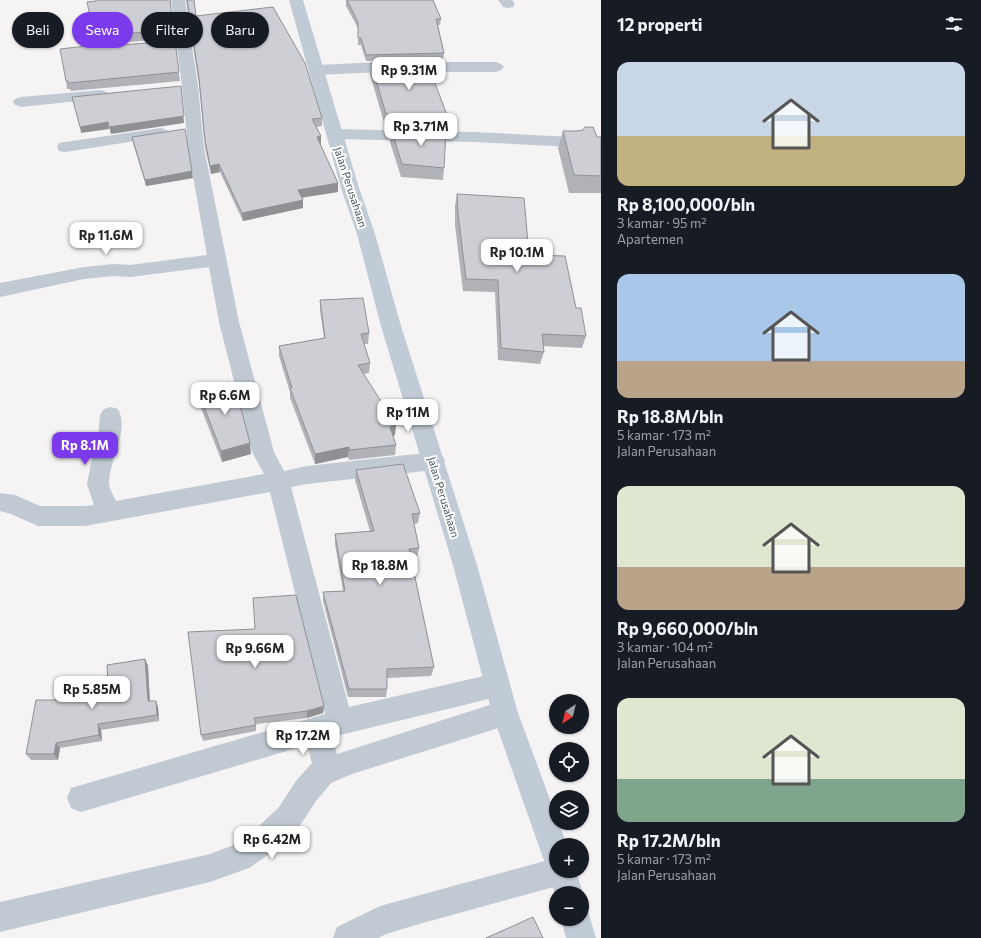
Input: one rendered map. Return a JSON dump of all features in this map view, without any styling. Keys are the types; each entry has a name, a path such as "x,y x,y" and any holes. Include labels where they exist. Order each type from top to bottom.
{"main road":[{"name":"Jalan Perusahaan","path":"296,0 350,188 366,234 391,326 465,565 505,713 550,838"},
{"path":"578,926 581,938"}],"street":[{"path":"178,0 176,44 182,87 182,130 196,148 229,322 263,452 278,480 340,722"},
{"path":"317,70 381,67 496,66"},
{"path":"21,102 113,94"},
{"path":"65,147 182,130"},
{"path":"334,134 473,137 572,142"},
{"path":"0,290 84,273 114,270 130,271 217,260"},
{"path":"108,512 98,484 109,440 111,415"},
{"path":"0,502 15,504 38,516 85,516 307,475 434,461"},
{"path":"81,798 340,722 497,685"},
{"path":"0,917 210,868 239,858 264,841 288,817 306,791 322,773 352,761 505,713"},
{"path":"316,730 328,770"},
{"path":"348,938 380,922 419,909 549,874"}],"building":[{"path":"170,0 171,12 141,12 141,32 133,33 133,12 89,12 87,2"},
{"path":"187,0 194,0 196,12 189,12"},
{"path":"347,0 433,0 441,19 436,19 444,53 366,55 361,38 358,38 358,22"},
{"path":"273,7 305,63 322,118 312,119 321,136 317,137 338,183 298,190 303,200 242,213 219,164 210,166 205,140 194,48 203,48 203,15 211,14 211,48 269,48 269,12 230,12"},
{"path":"133,44 141,44 141,48 176,48 179,72 69,83 66,81 60,49 133,48"},
{"path":"427,62 447,115 447,119 389,117 389,114 386,114 371,63"},
{"path":"181,86 184,116 109,127 108,122 80,127 72,97"},
{"path":"585,127 593,127 597,137 601,137 601,176 574,175 563,131 583,130"},
{"path":"185,129 192,171 145,180 132,137"},
{"path":"391,129 446,130 444,168 402,164"},
{"path":"457,194 524,198 529,255 565,256 576,308 581,308 586,336 542,334 544,352 501,348 498,280 466,279"},
{"path":"363,298 369,333 361,334 370,363 358,365 396,425 390,427 396,445 349,450 349,447 315,454 290,388 292,388 279,346 325,338 320,300"},
{"path":"229,382 242,412 250,443 221,451 198,391"},
{"path":"403,464 420,513 412,514 419,548 409,549 434,667 387,669 387,689 349,689 323,592 345,591 335,534 374,531 356,470"},
{"path":"296,595 324,706 307,711 254,718 256,725 201,735 188,632 255,629 253,598"},
{"path":"145,659 148,701 156,701 157,715 98,724 99,735 56,743 54,754 26,754 36,700 109,700 107,665"},
{"path":"533,917 543,938 486,938"}]}
